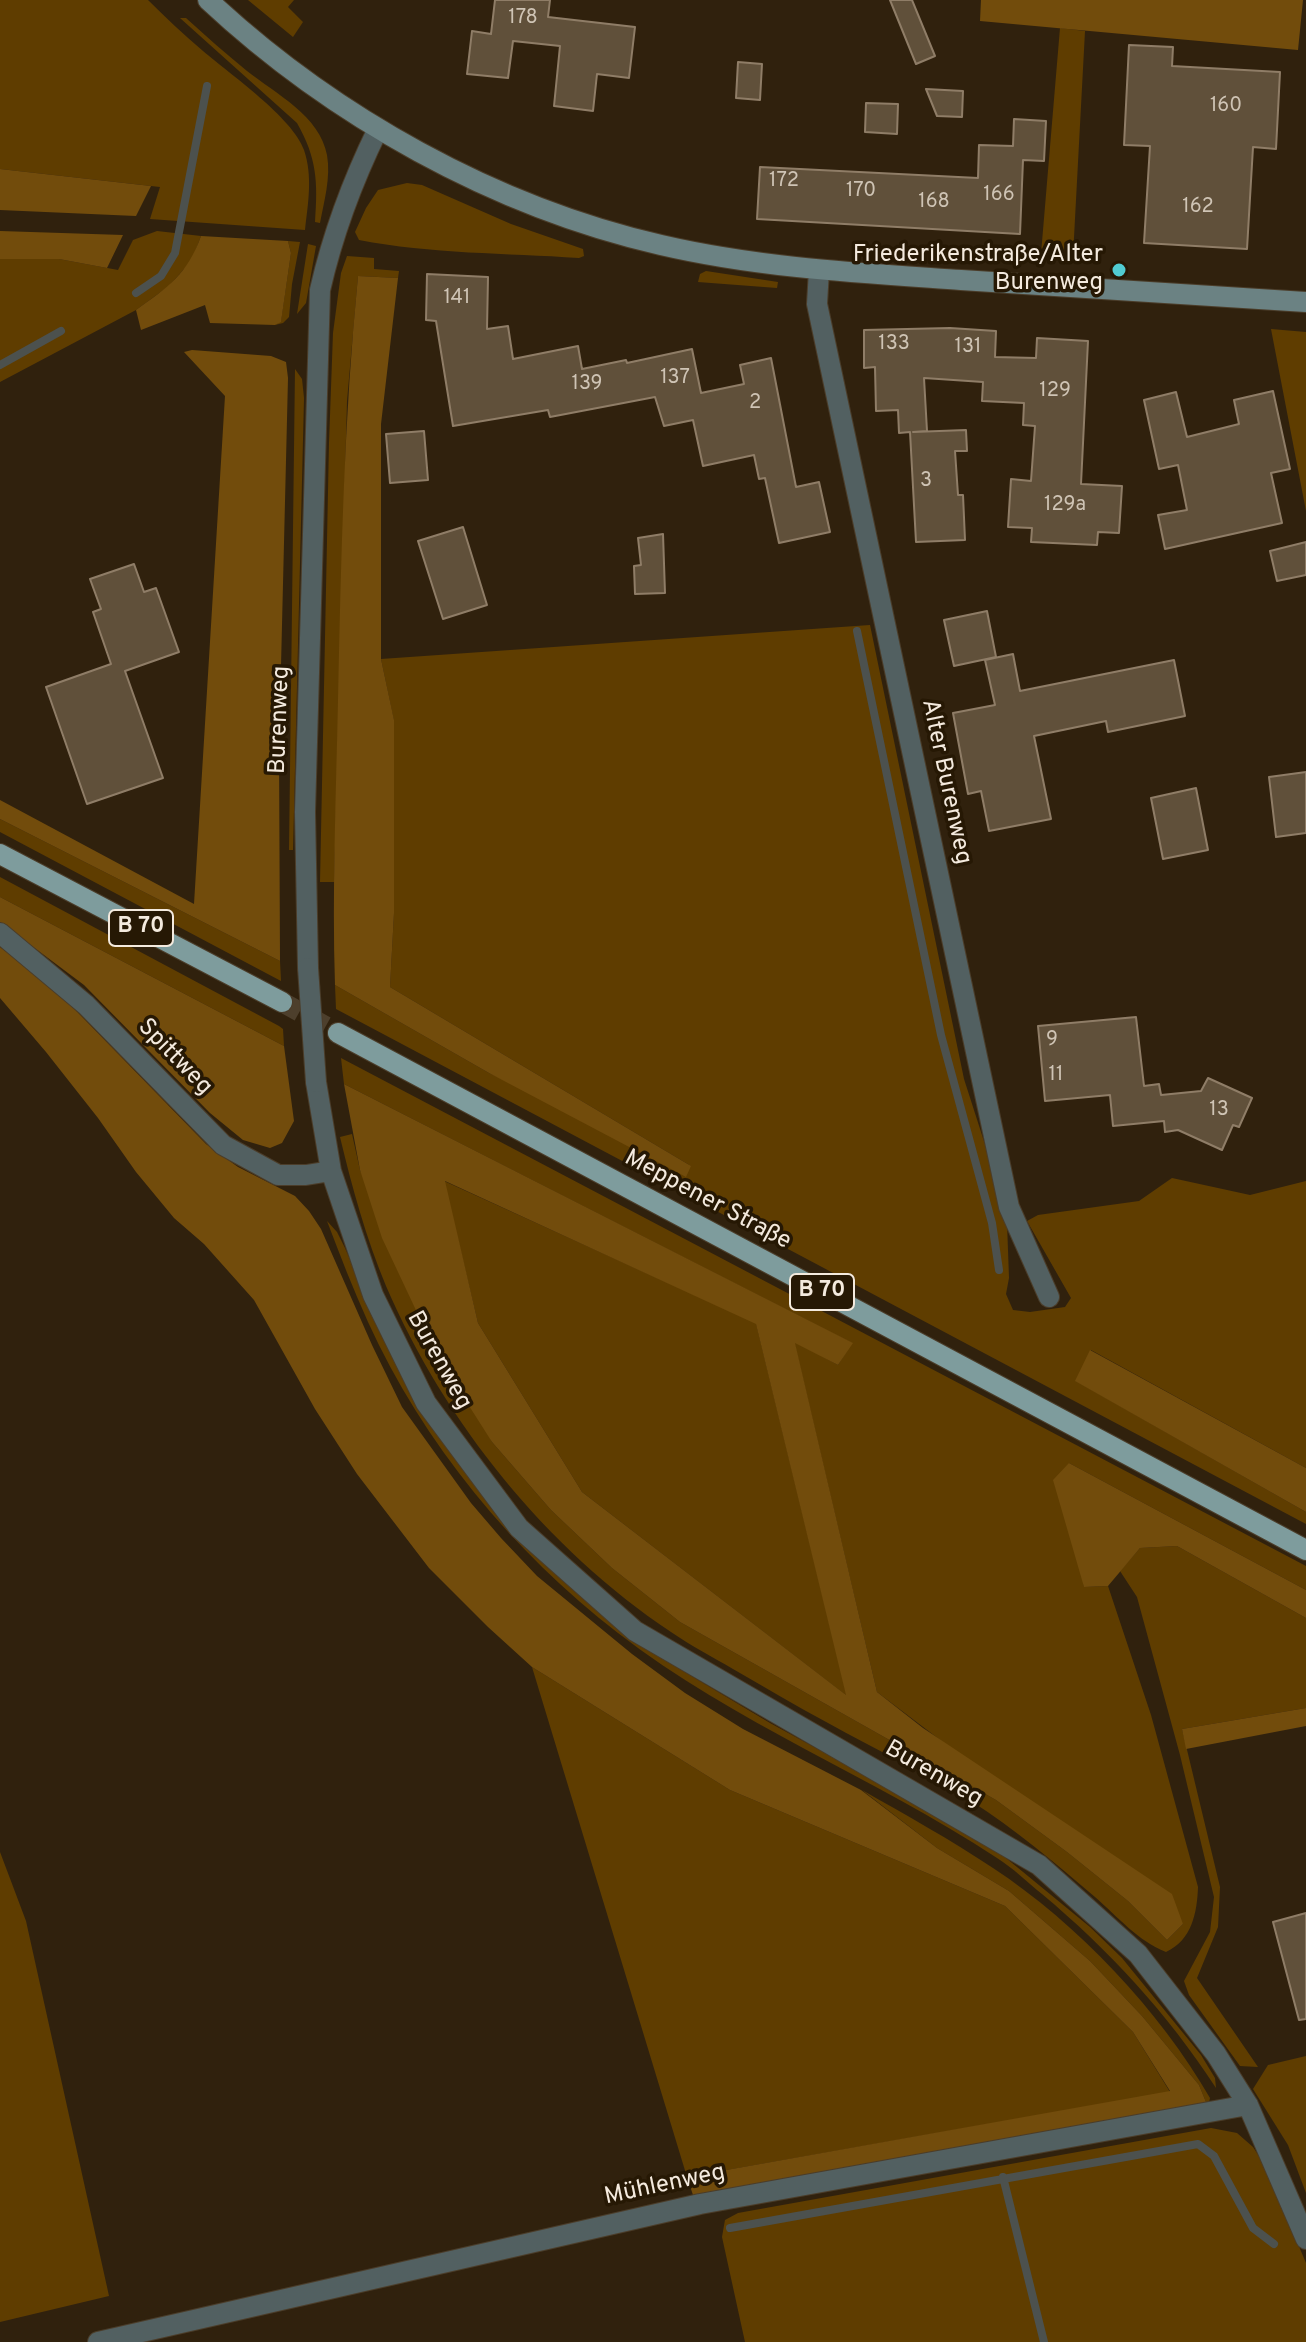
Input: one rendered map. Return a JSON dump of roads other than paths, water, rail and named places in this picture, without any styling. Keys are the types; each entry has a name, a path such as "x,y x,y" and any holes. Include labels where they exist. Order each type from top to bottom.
{"main road":[{"name":"B 70","path":"0,854 282,1002"},
{"name":"Meppener Straße","path":"338,1033 1306,1550"}],"street":[{"path":"208,0 250,39 378,129 494,188 574,220 660,245 738,261 819,270 1306,302"},
{"name":"Burenweg","path":"378,129 354,179 331,243 320,290 305,812 308,968 316,1082 331,1171 373,1295 426,1403 519,1528 635,1631 1039,1865 1138,1954 1216,2054 1248,2105 1302,2218 1306,2239"},
{"name":"Alter Burenweg","path":"819,270 817,304 1009,1207 1049,1297"},
{"name":"Spittweg","path":"0,933 86,1005 223,1145 278,1175 331,1171"},
{"name":"Mühlenweg","path":"98,2342 700,2204 1248,2105"}],"waterway":[{"path":"136,293 161,276 175,253 207,86"},
{"path":"0,365 61,331"},
{"path":"857,631 941,1035 992,1223 999,1270"},
{"path":"730,2228 1198,2144 1214,2156 1253,2228 1274,2244"},
{"path":"1003,2177 1044,2342"}],"tunnel":[{"path":"282,1002 338,1033"}],"place":[{"name":"Friederikenstraße/Alter Burenweg","path":"1119,270"}]}
